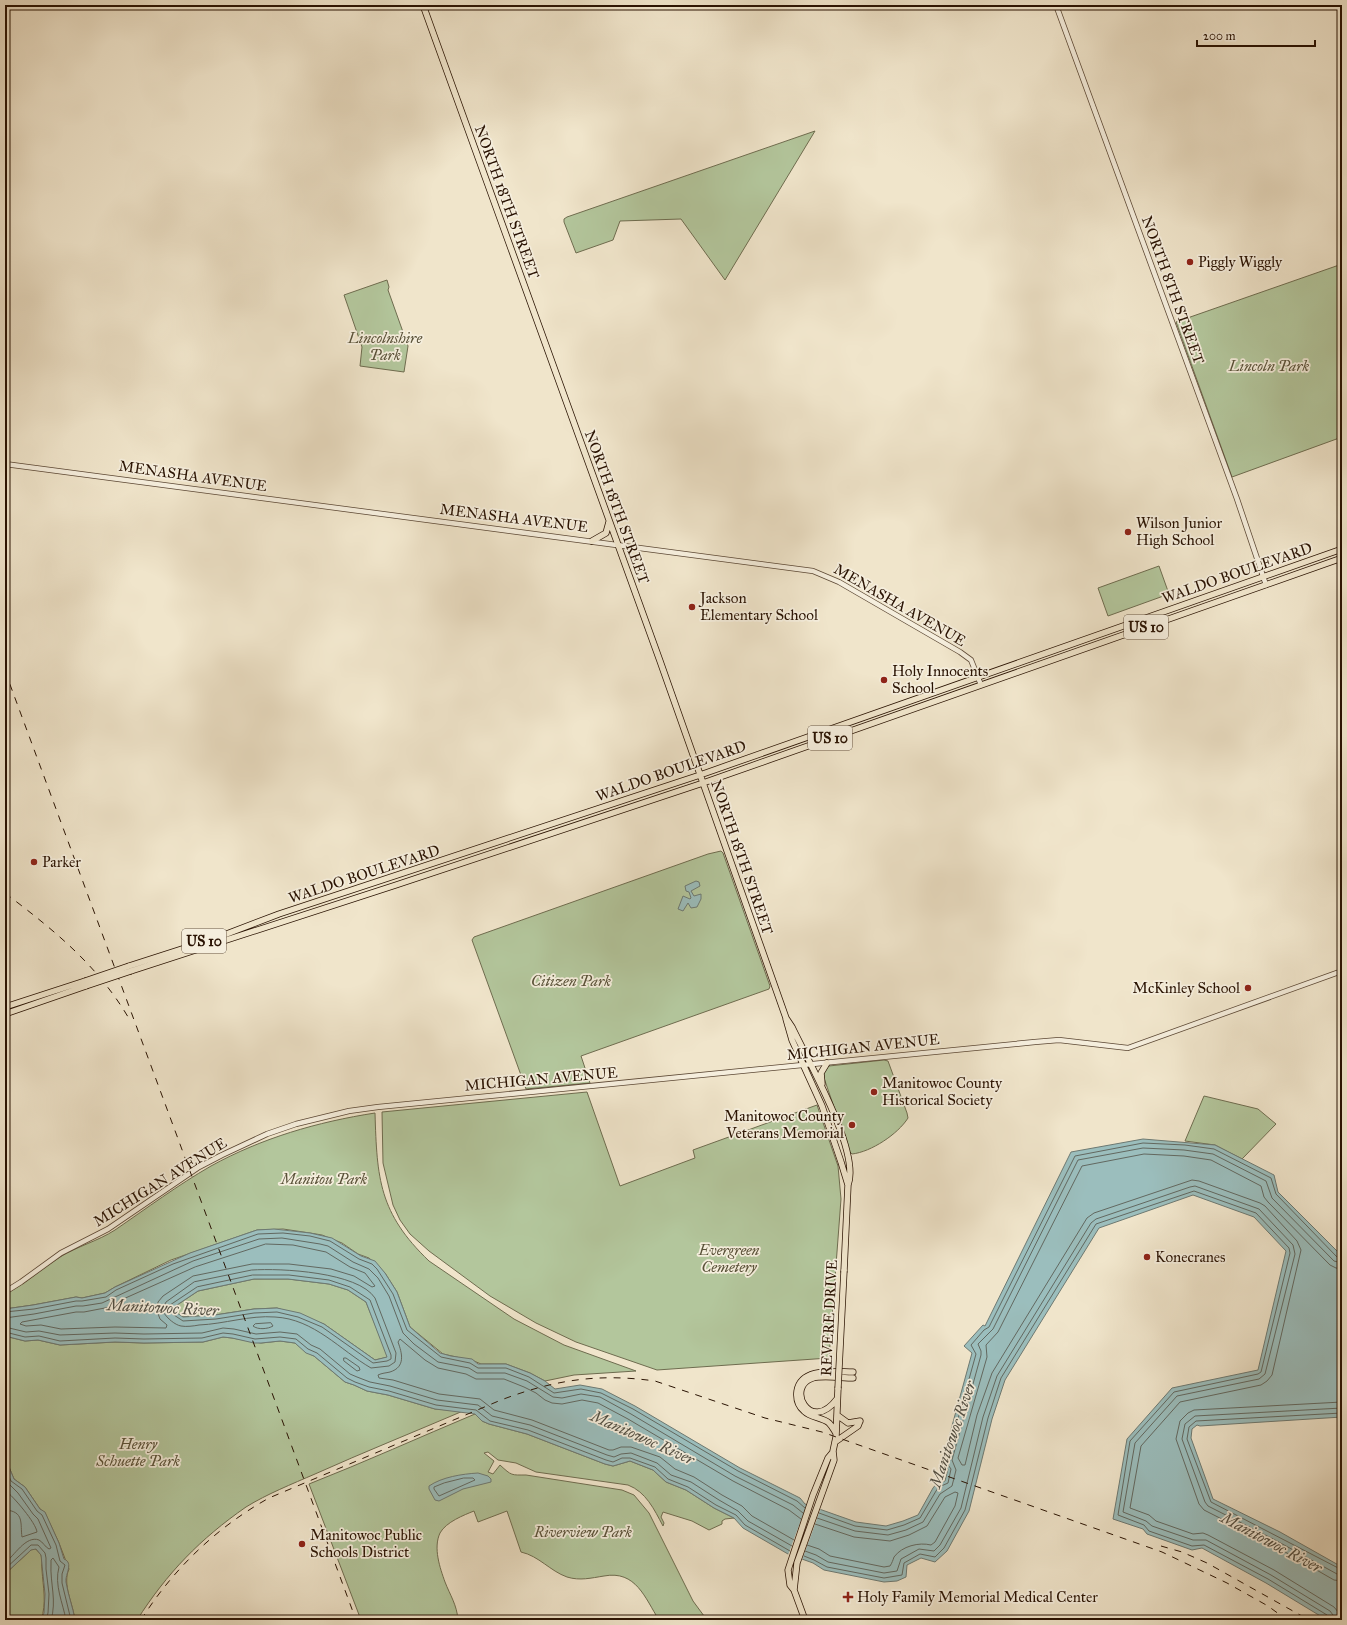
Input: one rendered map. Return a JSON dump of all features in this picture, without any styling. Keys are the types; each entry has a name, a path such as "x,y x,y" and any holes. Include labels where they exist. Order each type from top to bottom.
{"main road":[{"name":"NORTH 18TH STREET","path":"423,5 703,783 786,1018 792,1040 822,1106 841,1162"},
{"path":"592,541 606,533 609,520"},
{"name":"WALDO BOULEVARD","path":"130,969 279,914 700,775 1342,549"},
{"name":"WALDO BOULEVARD","path":"5,1014 130,969 396,885 703,783 1342,558"},
{"name":"WALDO BOULEVARD","path":"5,1007 85,984"},
{"name":"NORTH 18TH STREET","path":"786,1018 792,1026 831,1107 849,1159"},
{"path":"823,1090 821,1073 827,1063"},
{"name":"REVERE DRIVE","path":"794,1590 795,1569 798,1558 834,1460 833,1451 836,1433 838,1399 848,1185 850,1178 849,1159"},
{"name":"REVERE DRIVE","path":"841,1162 848,1185"},
{"path":"836,1433 828,1422 809,1415 801,1408 797,1398 798,1386 804,1378 812,1374 853,1375 814,1378 805,1383 800,1394 804,1406 815,1412 821,1413 828,1409 838,1399"},
{"path":"835,1442 858,1426 860,1421 848,1423 837,1415"},
{"name":"REVERE DRIVE","path":"805,1620 794,1590 790,1585 788,1574 792,1556 810,1505 828,1458 833,1451"}],"street":[{"name":"NORTH 8TH STREET","path":"1056,5 1237,499 1266,585"},
{"name":"MENASHA AVENUE","path":"5,464 813,571 824,574 960,652 970,660 981,685"},
{"name":"MICHIGAN AVENUE","path":"5,1292 61,1253 105,1231 205,1164 246,1143 296,1124 342,1113 378,1107 1059,1040 1125,1049 1342,971"}],"green space":[{"path":"815,131 725,280 681,219 620,221 613,240 576,253 564,222 564,219 567,217"},
{"name":"Lincoln Park","path":"1342,264 1342,437 1232,477 1176,322"},
{"name":"Lincolnshire Park","path":"387,280 389,287 388,290 408,346 404,372 360,366 362,347 344,295"},
{"path":"1159,566 1169,594 1108,616 1098,588"},
{"name":"Citizen Park","path":"721,851 770,986 769,989 581,1056 590,1083 526,1089 472,940 474,937 708,854"},
{"path":"884,1060 888,1061 908,1118 904,1124 891,1136 867,1150 852,1154 849,1151 823,1075 826,1067 829,1066"},
{"name":"Evergreen Cemetery","path":"587,1092 620,1186 695,1158 693,1150 817,1105 838,1166 841,1199 829,1358 657,1370 576,1342 536,1323 490,1296 429,1251 410,1234 400,1220 393,1205 383,1163 382,1112"},
{"path":"1204,1096 1258,1109 1276,1124 1242,1159 1215,1145 1185,1141"},
{"name":"Manitou Park","path":"375,1113 377,1157 384,1194 390,1210 400,1227 412,1244 429,1261 514,1319 564,1345 636,1371 574,1375 545,1381 530,1373 506,1364 481,1364 443,1354 410,1327 397,1292 385,1273 369,1258 358,1254 342,1243 322,1235 283,1229 257,1230 171,1260 105,1293 82,1298 76,1297 5,1309 5,1294 60,1257 115,1230 211,1166 250,1147 290,1132 332,1121"},
{"path":"254,1279 288,1279 329,1284 348,1290 366,1302 388,1357 375,1360 324,1324 277,1308 183,1317 171,1309 198,1291"},
{"name":"Henry Schuette Park","path":"5,1336 25,1341 38,1340 60,1345 115,1342 203,1342 223,1337 261,1343 280,1341 295,1343 306,1352 314,1356 345,1382 367,1391 388,1395 435,1409 463,1411 289,1485 246,1507 199,1544 160,1587 137,1620 75,1620 67,1588 67,1575 69,1569 59,1543 45,1513 40,1509 25,1487 14,1479 9,1467 5,1463"},
{"name":"Riverview Park","path":"475,1414 482,1421 489,1424 527,1434 605,1464 613,1466 630,1461 653,1470 666,1482 686,1490 714,1508 734,1518 725,1519 722,1521 722,1524 709,1530 692,1521 663,1512 661,1517 664,1523 663,1526 653,1507 645,1497 640,1492 628,1485 536,1472 516,1463 498,1460 488,1452 484,1453 494,1461 488,1472 493,1474 500,1465 514,1475 526,1475 622,1490 634,1495 649,1513 693,1601 707,1620 659,1620 644,1595 632,1581 624,1577 615,1575 576,1579 567,1577 533,1557 521,1552 507,1511 478,1522 474,1511 446,1525 440,1533 437,1545 439,1564 455,1605 458,1620 361,1620 309,1484"},
{"path":"34,1548 38,1551 42,1558 44,1607 41,1620 5,1620 5,1574"}],"water":[{"path":"696,881 699,882 700,886 691,891 694,896 701,894 701,899 697,907 691,908 688,903 683,911 678,909 683,896 690,899 691,898 689,892 686,891 685,886"},
{"name":"Manitowoc River","path":"1143,1139 1215,1145 1274,1175 1278,1192 1342,1256 1342,1417 1197,1425 1192,1429 1191,1438 1213,1499 1280,1532 1342,1567 1342,1620 1329,1620 1322,1617 1266,1583 1202,1548 1192,1550 1147,1534 1143,1529 1113,1519 1127,1439 1172,1388 1258,1370 1286,1251 1254,1217 1193,1195 1099,1228 1005,1380 992,1419 969,1511 947,1551 935,1562 921,1558 907,1565 906,1577 897,1581 884,1582 824,1570 813,1563 788,1554 743,1528 734,1518 714,1508 686,1490 666,1482 653,1470 630,1461 613,1466 605,1464 527,1434 489,1424 482,1421 475,1414 435,1409 388,1395 367,1391 345,1382 314,1356 306,1353 295,1343 280,1341 254,1343 223,1337 203,1342 115,1342 60,1345 38,1340 25,1341 5,1336 5,1309 76,1297 82,1298 105,1293 190,1253 257,1230 274,1229 310,1233 332,1238 361,1256 375,1261 385,1273 397,1292 410,1327 440,1353 472,1359 478,1364 506,1364 530,1373 545,1381 555,1389 580,1385 602,1389 635,1406 740,1468 800,1498 805,1504 856,1522 886,1526 918,1515 933,1488 937,1483 945,1481 948,1469 941,1466 972,1353 964,1346 983,1325 985,1326 1071,1152","holes":["254,1279 288,1279 329,1284 348,1290 366,1302 387,1357 375,1360 324,1324 300,1313 277,1308 183,1317 171,1309 198,1291"]},
{"path":"5,1463 9,1467 14,1479 25,1487 40,1509 45,1512 59,1543 64,1559 68,1563 69,1566 66,1582 75,1620 41,1620 44,1613 45,1594 41,1555 36,1549 31,1550 5,1574 5,1536 7,1528 5,1517"},
{"path":"478,1473 488,1476 491,1479 491,1482 463,1489 439,1501 435,1500 429,1489 429,1486 446,1478"}],"pier":[{"path":"807,1504 821,1508 802,1560 788,1555"}],"railway":[{"path":"5,671 356,1620"},
{"path":"5,893 41,921 75,951 105,984 131,1022"},
{"path":"141,1620 167,1584 198,1551 232,1522 269,1498 520,1393 558,1383 595,1378 655,1381 765,1418 822,1432 1162,1552 1227,1583 1268,1606 1287,1620"},
{"path":"1161,1546 1182,1552 1207,1563 1309,1620"}],"place":[{"name":"Piggly Wiggly","path":"1190,262"},
{"name":"Wilson Junior High School","path":"1128,532"},
{"name":"Jackson Elementary School","path":"692,607"},
{"name":"Holy Innocents School","path":"884,680"},
{"name":"Parker","path":"34,862"},
{"name":"McKinley School","path":"1248,988"},
{"name":"Manitowoc County Historical Society","path":"874,1092"},
{"name":"Manitowoc County Veterans Memorial","path":"852,1125"},
{"name":"Konecranes","path":"1147,1257"},
{"name":"Manitowoc Public Schools District","path":"302,1544"},
{"name":"Holy Family Memorial Medical Center","path":"848,1597"}]}
